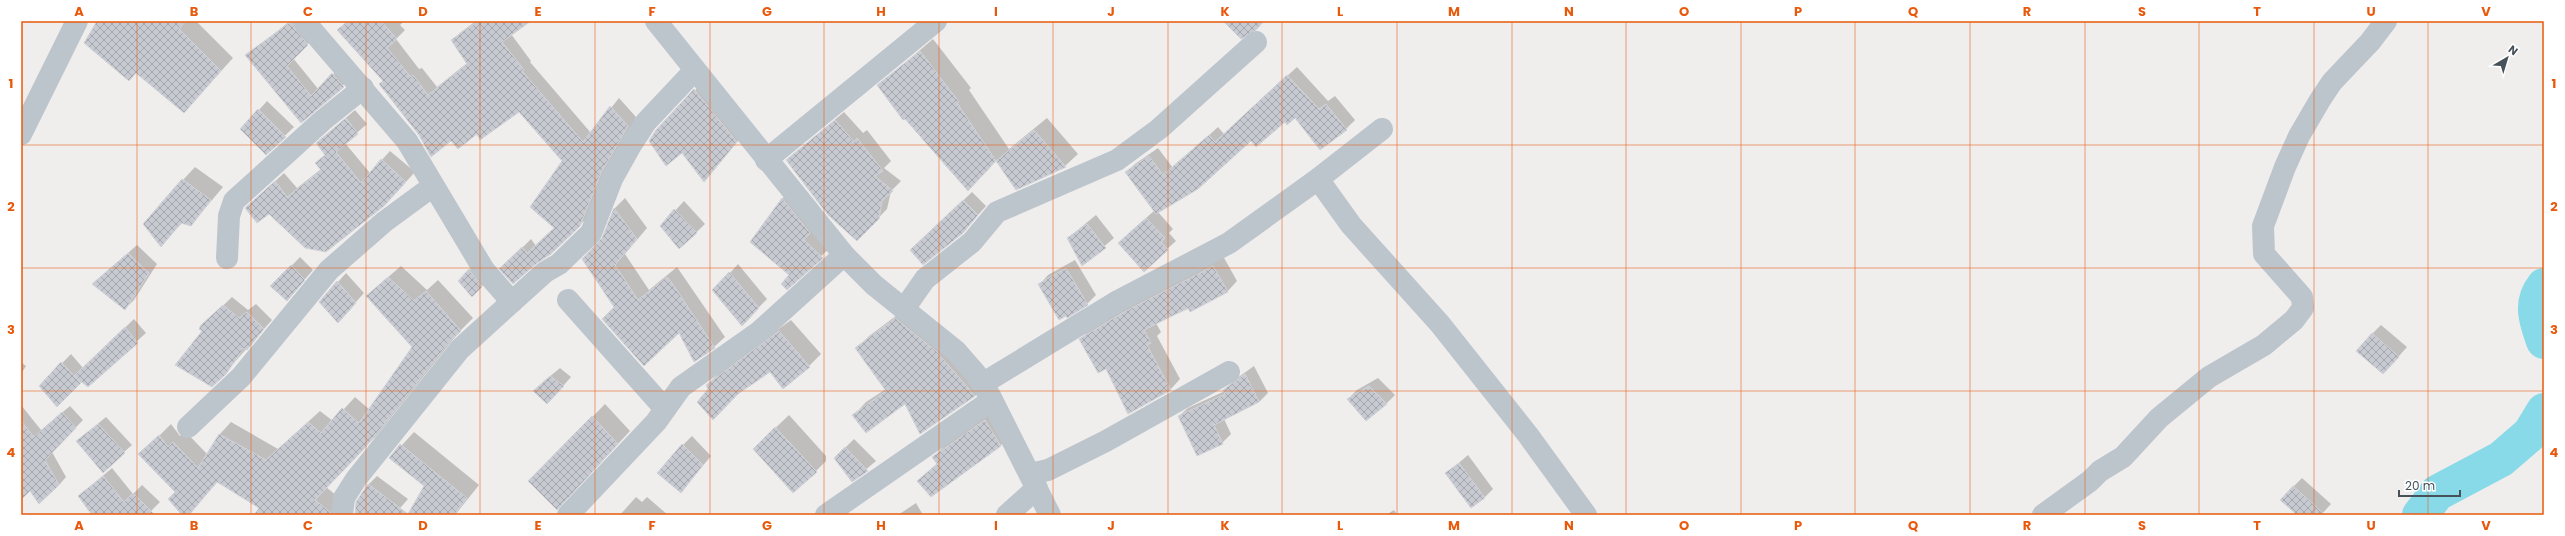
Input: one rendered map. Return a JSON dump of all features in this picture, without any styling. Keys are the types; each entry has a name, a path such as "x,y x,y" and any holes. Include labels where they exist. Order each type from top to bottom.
{"street":[{"path":"21,134 77,21"},
{"path":"304,21 407,140 484,270 512,302"},
{"path":"656,21 694,72 844,255 874,285 956,351 987,392 1034,481 1050,515"},
{"path":"766,160 936,21"},
{"path":"2043,515 2090,481 2100,470 2123,457 2159,418 2209,377 2264,345 2294,320 2303,308 2302,297 2264,254 2265,220 2299,136 2320,100 2332,82 2370,42 2386,21"},
{"path":"904,309 925,279 972,242 997,212 1118,160 1159,129 1256,42"},
{"path":"342,515 344,498 365,466 460,349 549,269 558,264 590,233 612,179 631,145 646,122 694,72"},
{"path":"227,258 229,216 234,201 322,121 363,88"},
{"path":"826,515 987,392 1118,301 1229,243 1318,179 1382,129"},
{"path":"1318,179 1351,225 1440,324 1533,441 1586,515"},
{"path":"188,427 241,377 329,270 384,222 433,186"},
{"path":"568,515 656,422 681,387 759,332 844,255"},
{"path":"568,300 665,409"},
{"path":"1007,515 1034,481 1048,470 1106,441 1229,372"}],"building":[{"path":"97,21 186,21 179,29 221,71 184,113 136,73 129,81 84,43"},
{"path":"292,21 295,29 308,45 287,66 311,96 332,73 344,87 301,123 245,55"},
{"path":"348,21 381,21 397,39 387,48 411,77 413,75 428,95 467,64 451,40 478,21 531,21 502,42 524,70 522,71 583,142 610,106 628,126 601,173 580,226 551,254 537,263 513,284 499,269 522,247 527,253 554,228 530,207 562,161 519,112 480,140 477,134 458,149 451,141 431,157 419,135 379,84 383,81 337,30"},
{"path":"1223,21 1264,21 1256,30 1241,39"},
{"path":"920,51 959,102 957,103 996,161 968,191 905,119 903,120 877,85"},
{"path":"1287,75 1319,109 1326,104 1347,130 1320,150 1295,118 1287,125 1285,122 1256,147 1251,141 1198,189 1156,214 1125,172 1149,156 1163,175 1209,135 1215,142"},
{"path":"694,89 737,142 704,182 682,153 666,166 649,141 656,130"},
{"path":"258,109 286,137 266,155 240,129"},
{"path":"346,118 358,134 336,152 361,183 381,159 406,182 384,206 326,252 305,248 269,214 257,223 245,208 275,181 287,197 321,170 315,163 325,155 316,143"},
{"path":"835,120 854,142 857,138 883,171 875,176 893,191 882,201 879,219 857,241 828,215 786,160"},
{"path":"1034,130 1066,167 1016,190 996,161"},
{"path":"182,179 211,200 191,226 181,223 161,247 143,224"},
{"path":"782,198 810,233 804,240 823,258 787,290 781,284 789,275 750,242"},
{"path":"963,200 978,215 963,233 923,265 910,250"},
{"path":"614,208 637,239 615,265 638,300 667,277 672,283 715,348 694,362 679,333 644,366 602,319 614,307 582,259 602,238"},
{"path":"674,209 697,233 679,249 660,226"},
{"path":"1146,218 1165,238 1161,242 1168,250 1144,272 1118,243"},
{"path":"1087,224 1106,248 1082,266 1067,238"},
{"path":"128,253 149,273 125,310 92,284"},
{"path":"291,265 305,280 287,301 270,286"},
{"path":"1213,266 1228,292 1190,312 1188,308 1144,330 1151,343 1147,345 1171,390 1128,414 1106,369 1098,373 1079,339 1124,312"},
{"path":"1066,268 1088,305 1067,318 1066,316 1059,320 1038,284"},
{"path":"469,269 482,287 472,297 458,281"},
{"path":"729,272 759,308 742,326 712,290"},
{"path":"388,277 414,301 426,291 461,331 450,341 364,449 315,500 330,512 330,515 254,515 259,508 217,482 189,515 182,515 168,499 175,492 138,454 159,435 168,447 173,442 198,468 219,434 266,460 308,422 321,433 342,408 359,423 412,347 366,296"},
{"path":"337,281 356,303 338,323 319,302"},
{"path":"223,305 239,318 247,312 264,329 247,350 244,348 226,374 212,387 175,365 202,331 199,329 201,325"},
{"path":"895,318 936,351 975,396 920,434 905,404 866,433 852,415 886,391 855,348"},
{"path":"125,327 138,343 88,387 74,376"},
{"path":"779,331 810,367 783,389 770,372 738,394 713,420 697,402 708,389 706,385"},
{"path":"2372,333 2399,357 2383,374 2356,351"},
{"path":"61,362 81,383 57,407 39,386"},
{"path":"1245,374 1259,402 1214,425 1223,444 1197,456 1178,416 1225,394 1223,390"},
{"path":"550,376 564,386 547,404 533,391"},
{"path":"1369,386 1387,404 1366,421 1347,399"},
{"path":"62,412 76,428 45,460 59,485 39,504 30,491 21,500 21,421 34,437"},
{"path":"592,416 618,444 557,510 528,481"},
{"path":"985,420 1001,446 931,497 917,481 937,464 932,457"},
{"path":"98,424 125,453 103,473 76,441"},
{"path":"775,427 817,472 793,493 753,449"},
{"path":"400,444 467,498 454,515 355,515 356,502 368,484 408,514 424,486 389,458"},
{"path":"682,444 703,465 681,493 657,473"},
{"path":"845,447 868,471 852,482 834,458"},
{"path":"1459,463 1485,498 1471,508 1445,473"},
{"path":"103,476 124,502 133,493 155,515 92,515 78,496"},
{"path":"2293,486 2325,515 2297,515 2280,500"}],"waterway":[{"path":"2544,286 2537,299 2536,306 2537,320 2544,341"},
{"path":"2420,515 2437,493 2501,459 2530,434 2544,411"}]}
